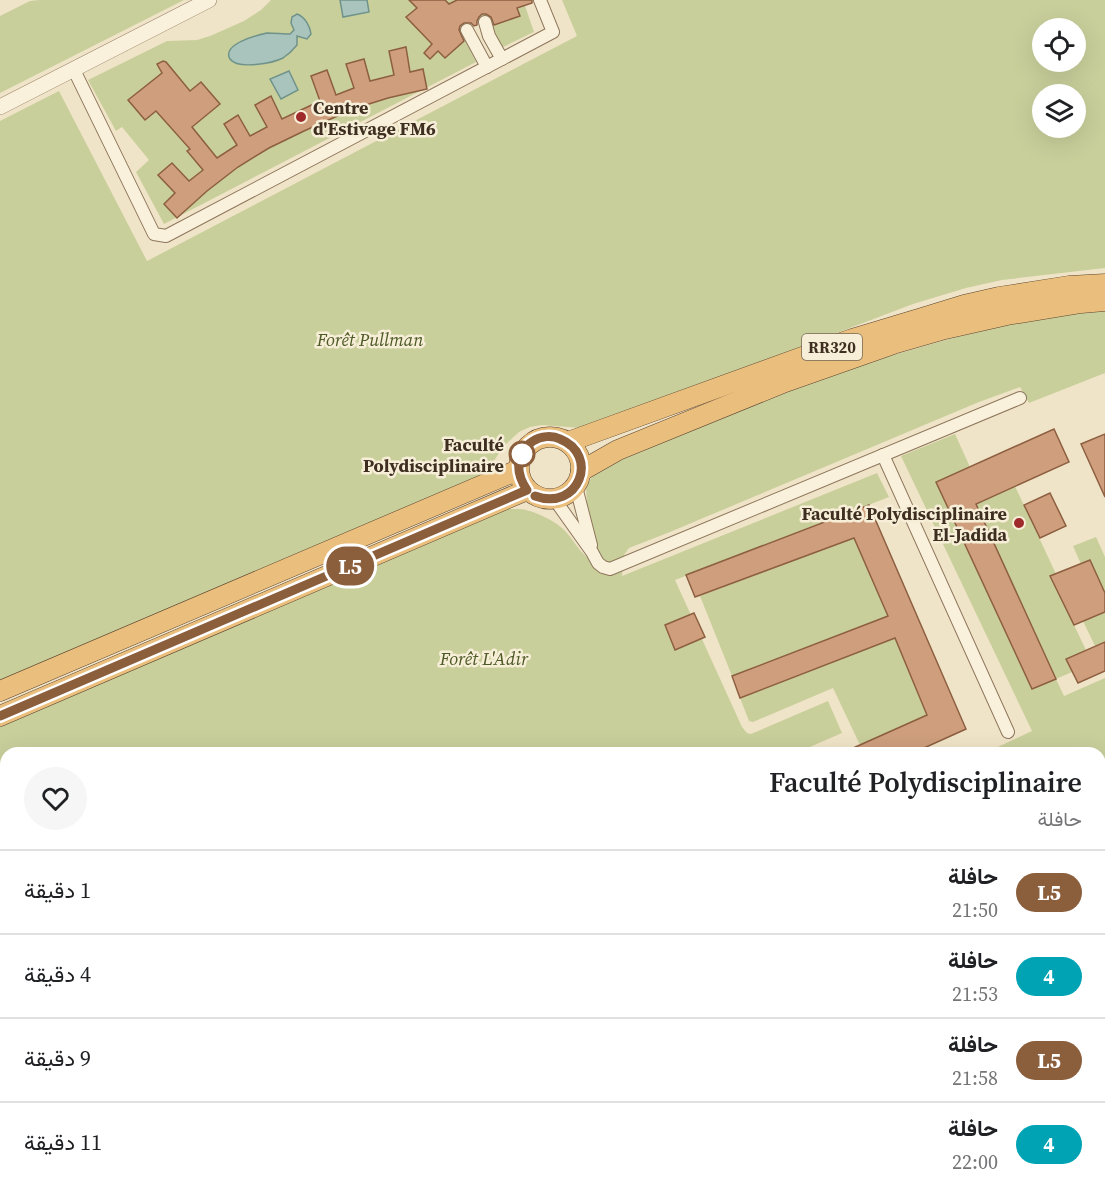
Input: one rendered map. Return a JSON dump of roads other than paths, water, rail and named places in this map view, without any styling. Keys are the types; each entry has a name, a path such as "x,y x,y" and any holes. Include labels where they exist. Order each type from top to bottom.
{"highway":[{"name":"RR320","path":"518,470 519,459 525,448 534,441 545,437 557,437 568,442 852,339 964,305 999,297 1070,286 1105,284"},
{"name":"RR320","path":"555,500 567,495 579,479 618,450 785,382 893,344 945,329 1007,315 1105,301"},
{"path":"568,442 576,450 581,460 579,479"},
{"path":"0,691 518,470 520,481 527,490 544,500 555,500"},
{"path":"0,716 527,490"}],"street":[{"path":"0,107 209,0"},
{"path":"74,70 154,234 166,236 553,32 540,0"},
{"path":"487,67 469,33 474,33 486,25 502,59"},
{"path":"555,500 598,563 610,569 1020,398"},
{"path":"883,456 1008,732"},
{"path":"579,479 592,552"}],"water":[{"path":"340,0 367,0 369,12 343,17"},
{"path":"297,14 307,22 311,34 307,39 297,36 297,45 283,58 248,65 230,59 231,49 242,41 267,33 290,34 294,30 291,23 292,17"},
{"path":"289,71 298,90 281,99 270,79"}],"place":[{"name":"Centre d'Estivage FM6","path":"301,117"},
{"name":"Faculté Polydisciplinaire","path":"522,454"},
{"name":"Faculté Polydisciplinaire El-Jadida","path":"1019,523"}],"park label":[{"name":"Forêt Pullman","path":"370,339"},
{"name":"Forêt L'Adir","path":"484,658"}]}
